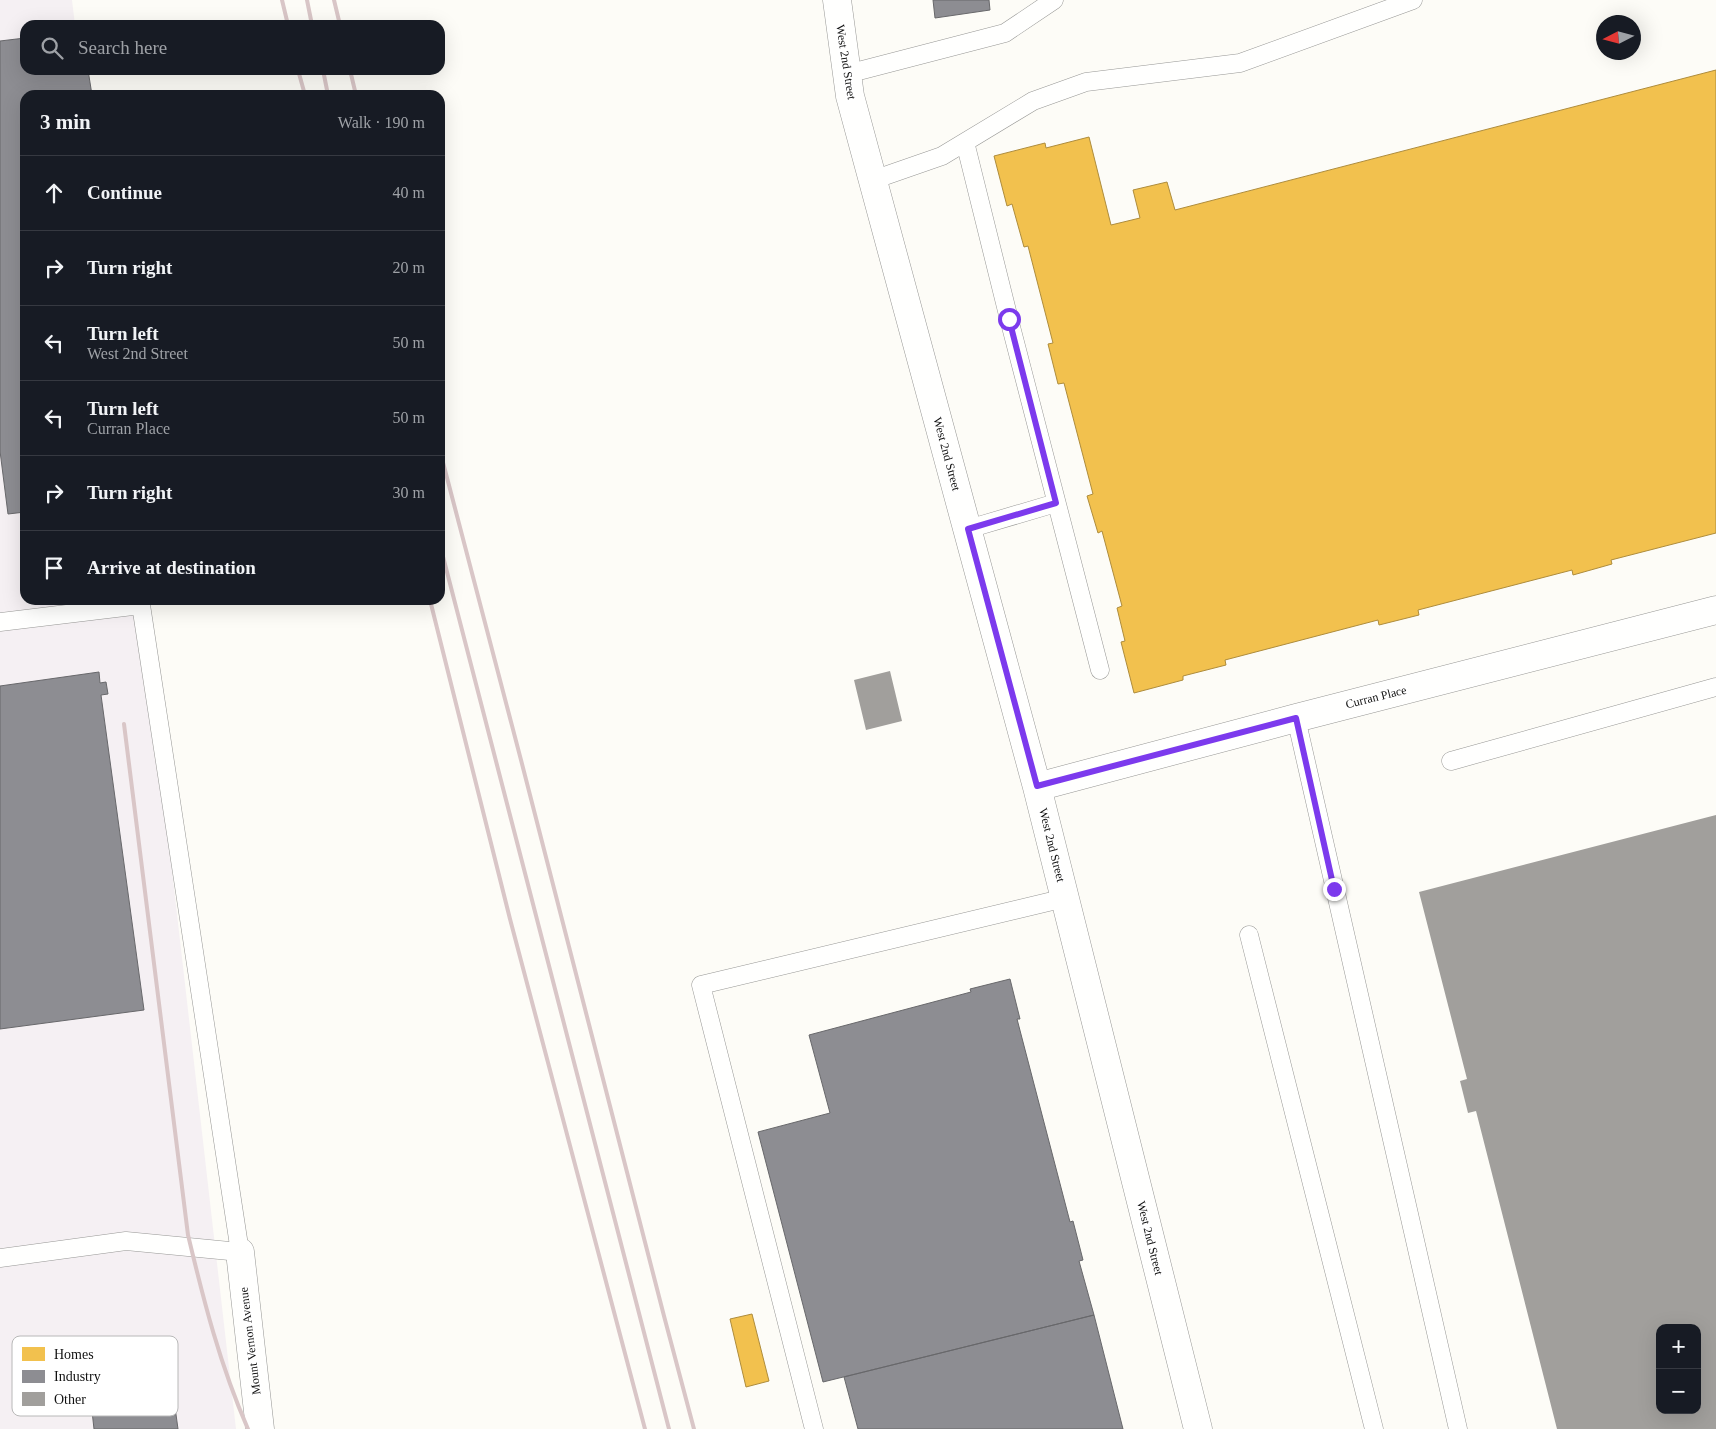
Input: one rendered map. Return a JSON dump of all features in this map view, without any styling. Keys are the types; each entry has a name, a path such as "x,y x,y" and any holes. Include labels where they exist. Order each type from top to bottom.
{"street":[{"name":"West 2nd Street","path":"837,0 850,96 1037,786 1198,1429"},
{"name":"Curran Place","path":"1037,786 1716,610"},
{"name":"Mount Vernon Avenue","path":"240,1252 260,1429"}],"lane":[{"path":"847,74 1005,33 1054,0"},
{"path":"873,180 942,156 1032,101 1086,82 1240,63 1413,0"},
{"path":"965,142 1100,670"},
{"path":"968,529 1056,503"},
{"path":"0,622 133,605"},
{"path":"0,1258 126,1241 240,1252 141,605"},
{"path":"1451,761 1716,687"},
{"path":"1296,718 1458,1429"},
{"path":"814,1429 701,984 1065,898"},
{"path":"1249,935 1374,1429"}],"shaded area":[{"path":"0,0 72,0 74,20 20,20 20,75 25,75 25,90 20,90 20,605 142,605 236,1429 0,1429"}],"building: Homes":[{"path":"1716,70 1716,533 1611,560 1612,564 1573,575 1572,570 1418,610 1419,615 1379,625 1378,620 1225,660 1226,665 1183,676 1183,680 1134,693 1121,642 1125,641 1117,608 1122,606 1102,531 1098,533 1087,496 1093,494 1064,383 1058,384 1048,344 1053,343 1028,246 1024,247 1012,204 1007,206 994,156 1045,143 1046,148 1089,137 1111,225 1140,218 1133,190 1167,182 1175,210"},
{"path":"752,1314 769,1381 746,1387 730,1319"}],"building: Industry":[{"path":"933,0 989,0 990,10 935,18"},
{"path":"20,39 20,75 89,75 91,90 20,90 20,513 8,514 0,451 0,41"},
{"path":"99,672 100,683 106,682 108,694 101,695 144,1010 0,1029 0,686"},
{"path":"1010,979 1020,1019 1017,1019 1070,1222 1073,1221 1083,1260 1079,1261 1094,1315 823,1382 758,1132 830,1113 809,1035 971,992 970,989"},
{"path":"1094,1315 1123,1429 858,1429 844,1377"},
{"path":"93,1416 176,1416 178,1429 94,1429"}],"building: Other":[{"path":"890,671 902,721 866,730 854,680"},
{"path":"1716,815 1716,1429 1557,1429 1476,1111 1468,1113 1460,1081 1467,1079 1419,892"}],"railway":[{"path":"282,0 287,20"},
{"path":"307,0 311,20"},
{"path":"334,0 339,20"},
{"path":"299,75 304,90"},
{"path":"324,75 327,90"},
{"path":"351,75 355,90"},
{"path":"445,470 694,1429"},
{"path":"445,564 669,1429"},
{"path":"431,605 510,919 645,1429"},
{"path":"124,724 188,1235 221,1357 248,1429"}],"route":[{"path":"1009,319 1056,503 968,529 1037,786 1296,718 1334,889"}]}
